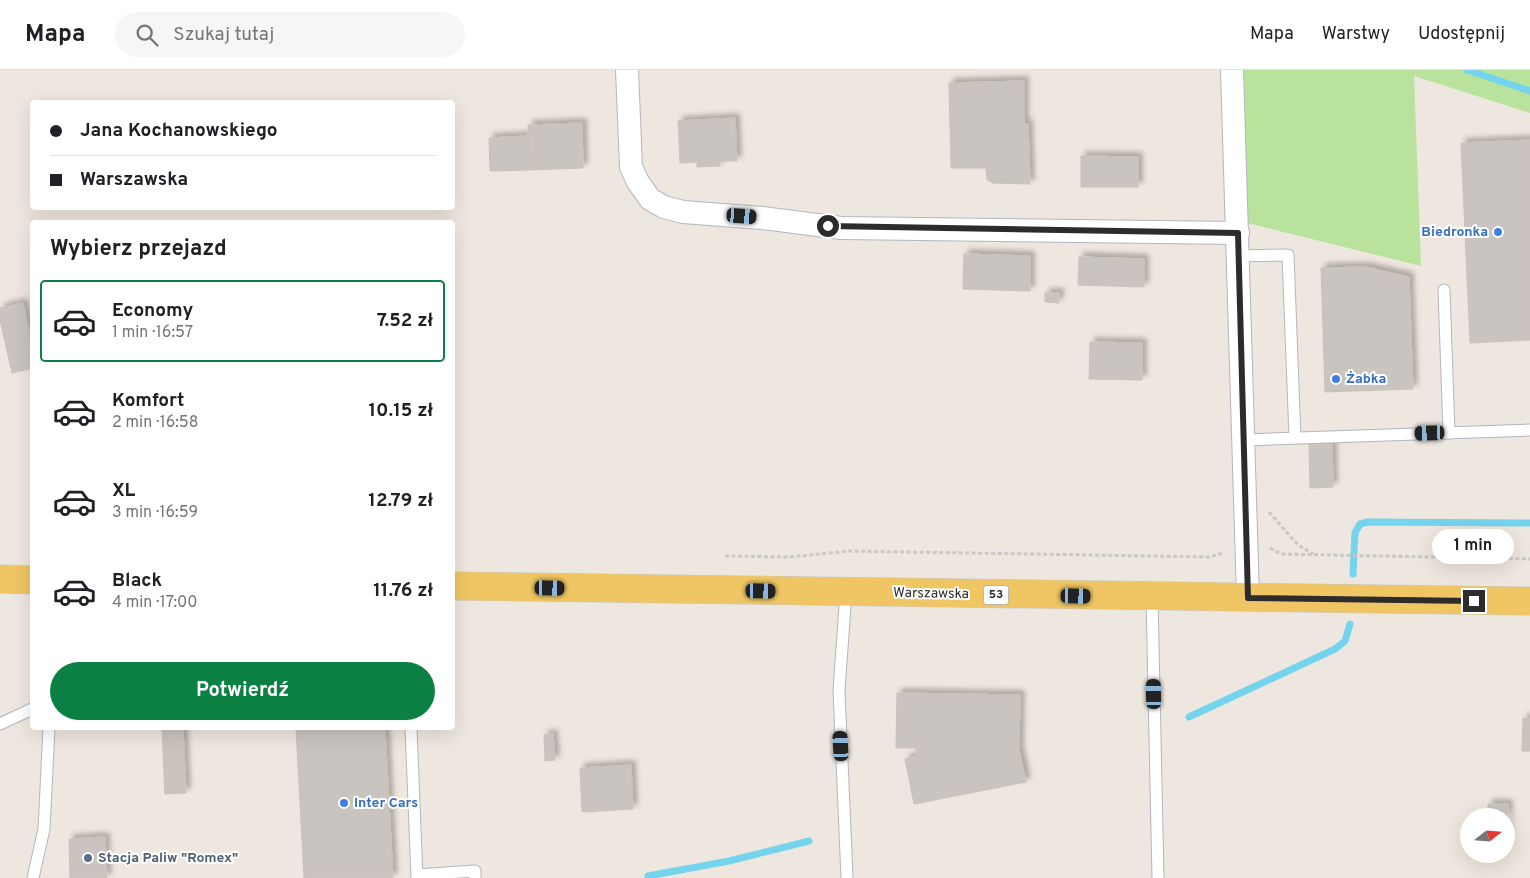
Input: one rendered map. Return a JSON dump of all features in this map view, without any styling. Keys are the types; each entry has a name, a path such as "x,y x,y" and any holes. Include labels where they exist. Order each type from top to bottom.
{"main road":[{"path":"0,579 30,580"},
{"name":"Warszawska","path":"455,586 1530,601"}],"street":[{"path":"627,70 631,167 638,182 650,199 664,207 682,212 762,218 842,228 1238,233"},
{"path":"1232,70 1248,598"}],"lane":[{"path":"1239,256 1288,255 1295,438"},
{"path":"1444,290 1449,433"},
{"path":"1244,440 1530,430"},
{"path":"846,592 838,690 847,878"},
{"path":"1152,597 1158,878"},
{"path":"0,724 30,710"},
{"path":"33,878 44,829 49,730"},
{"path":"411,730 417,876 475,871 475,878"}],"path":[{"path":"1267,509 1298,545 1314,554"},
{"path":"725,556 790,557 849,551 1210,557 1227,551"},
{"path":"1342,555 1530,559"}],"green space":[{"path":"1238,70 1530,70 1530,113 1414,76 1421,266 1243,222"}],"building":[{"path":"1024,81 1024,124 1028,124 1030,184 993,183 987,180 986,168 951,168 949,83"},
{"path":"735,118 737,161 720,161 720,166 697,167 697,162 680,163 678,121"},
{"path":"582,123 583,168 529,170 528,125"},
{"path":"528,136 529,170 490,171 489,138"},
{"name":"Biedronka","path":"1530,140 1530,340 1470,343 1461,143"},
{"path":"1081,156 1138,157 1138,187 1081,187"},
{"path":"964,254 1030,256 1030,291 963,289"},
{"path":"1079,257 1144,259 1144,287 1078,285"},
{"path":"1365,267 1409,277 1413,389 1325,392 1321,268"},
{"path":"1045,293 1059,293 1059,303 1045,302"},
{"path":"23,303 30,336 30,368 12,373 0,320 0,308"},
{"path":"1090,342 1142,343 1142,380 1089,379"},
{"path":"1309,443 1332,443 1333,487 1310,488"},
{"path":"897,693 1020,695 1019,750 1026,782 914,804 905,759 916,756 916,748 896,748"},
{"path":"1523,718 1530,719 1530,751 1522,751"},
{"path":"162,730 183,730 186,793 165,794"},
{"name":"Inter Cars","path":"296,730 385,730 393,878 304,878"},
{"path":"553,734 555,760 545,761 544,735"},
{"path":"631,765 633,809 582,812 580,768"},
{"path":"1488,804 1508,804 1508,808 1488,808"},
{"name":"Stacja Paliw \"Romex\"","path":"105,837 107,878 70,878 69,839"}],"waterway":[{"path":"1467,70 1530,91"},
{"path":"1353,574 1355,533 1360,524 1368,522 1530,523"},
{"path":"1189,717 1335,649 1345,641 1350,624"},
{"path":"648,876 729,861 809,841"}],"place":[{"name":"Biedronka","path":"1498,232"},
{"name":"Żabka","path":"1336,379"},
{"name":"Inter Cars","path":"344,803"},
{"name":"Stacja Paliw \"Romex\"","path":"88,858"}],"route":[{"path":"828,226 842,228 1238,233 1248,598 1474,601"}]}
